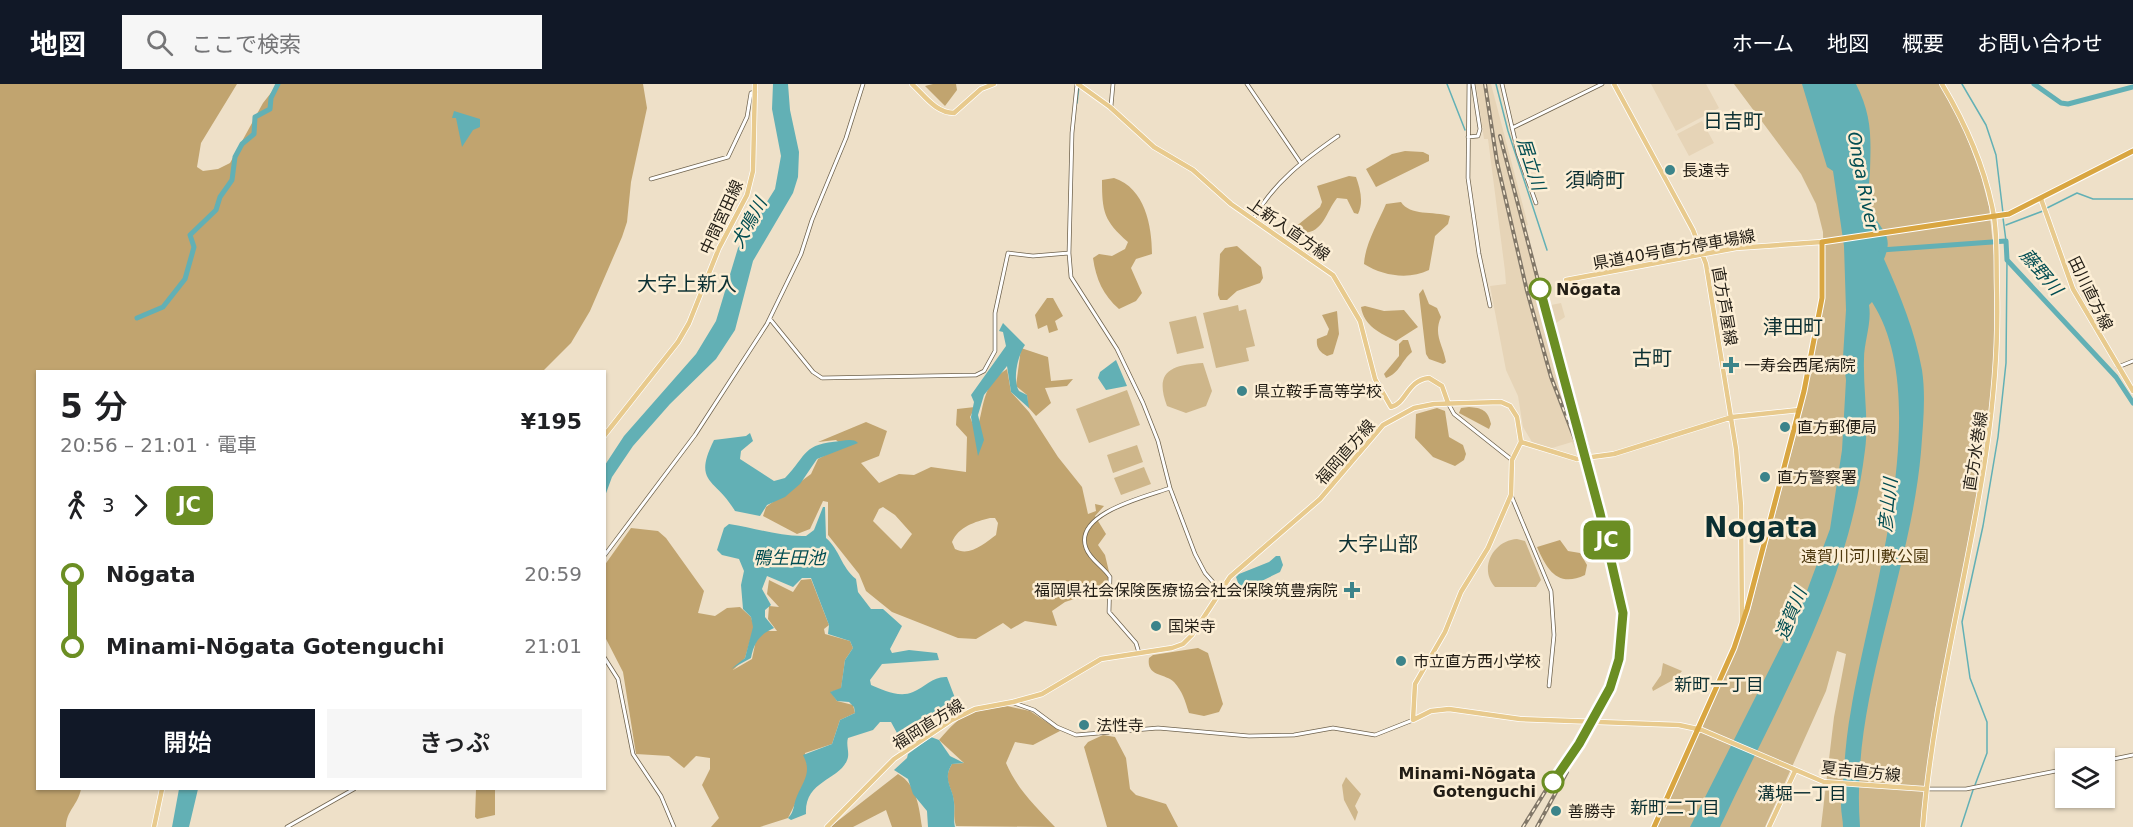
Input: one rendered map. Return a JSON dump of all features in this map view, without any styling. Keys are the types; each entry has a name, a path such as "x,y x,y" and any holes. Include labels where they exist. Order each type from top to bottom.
{"highway":[{"path":"1654,827 1700,729 1742,624 1799,410 1822,298 1824,242 1992,218 2022,209 2133,151"}],"main road":[{"name":"中間宮田線","path":"606,433 678,342 689,323 719,248 747,195 753,171 755,84"},
{"path":"912,84 940,111 947,113 954,113 981,89 994,84"},
{"name":"上新入直方線","path":"1078,84 1110,107 1147,141 1193,170 1231,204 1322,265 1343,289 1363,329 1376,379 1391,407 1398,404 1410,386 1429,378 1442,386 1448,404"},
{"name":"直方芦屋線","path":"1614,84 1693,230 1704,255 1732,417 1741,506 1742,624"},
{"name":"直方水巻線","path":"1923,827 1924,789 1938,702 1975,527 1994,406 1998,333 1992,218 1981,168 1965,127 1942,84"},
{"name":"田川直方線","path":"2042,199 2075,288 2133,389"},
{"name":"県道40号直方停車場線","path":"1566,280 1750,246 1824,242"},
{"name":"福岡直方線","path":"827,827 894,759 913,744 964,713 1042,694 1101,659 1183,644 1192,635 1220,590 1234,574 1320,500 1383,425 1414,408 1501,402 1510,406 1517,417 1521,442"},
{"path":"1769,827 1792,770 1700,729 1651,722 1520,719 1449,709 1436,710 1413,720 1415,684 1445,632 1461,592 1488,548 1511,495 1512,460 1521,442 1578,459 1614,454 1732,417 1799,410"},
{"name":"夏吉直方線","path":"1792,770 1826,782 1924,789"},
{"path":"154,827 162,790"}],"street":[{"path":"606,553 695,435 770,319 805,243 812,220 846,138 863,84"},
{"path":"1078,84 1072,133 1069,253 1074,284 1117,349 1143,403 1158,441 1170,488 1198,560 1210,581 1220,590"},
{"path":"1110,107 1113,84"},
{"path":"1247,84 1300,162"},
{"path":"1468,137 1475,137 1479,134 1479,119 1471,84"},
{"path":"1471,84 1468,137 1469,189 1490,306"},
{"path":"1502,84 1512,128 1536,203"},
{"path":"1512,128 1602,84"},
{"path":"651,179 672,175 731,154 747,117 751,93 754,92"},
{"path":"1254,218 1268,194 1300,162 1338,136"},
{"path":"770,319 813,372 822,378 976,375 984,371 995,351 995,313 1008,253 1033,256 1069,253"},
{"path":"2119,367 2133,361"},
{"path":"1448,404 1454,414 1512,460"},
{"path":"1139,653 1136,643 1109,612 1110,577 1086,550 1085,537 1091,524 1099,515 1170,488"},
{"path":"1511,495 1551,591 1554,635 1549,686"},
{"path":"606,660 618,679 633,754 661,796 675,827"},
{"path":"1013,702 1034,710 1057,727 1076,735 1158,728 1243,736 1294,735 1333,728 1376,735 1413,720"},
{"path":"2115,759 2133,755"},
{"path":"1924,789 1966,789 2055,771"},
{"path":"287,827 352,790"}],"shaded area":[{"path":"0,84 237,84 201,143 197,167 203,171 218,169 230,163 263,103 278,84 643,84 647,108 631,182 627,222 622,237 590,311 571,343 544,370 36,370 36,790 81,790 68,817 66,827 0,827"},
{"path":"956,84 957,90 945,106 925,86"},
{"path":"1476,84 1491,84 1528,225 1525,226 1546,306 1561,303 1565,317 1556,323 1589,452 1577,453 1572,442 1552,448 1532,442 1523,427 1518,396 1506,370 1490,286 1506,284 1488,139 1484,139"},
{"path":"1651,84 1706,84 1719,108 1676,131"},
{"path":"1702,121 1714,143 1689,156 1677,134"},
{"path":"1405,151 1423,152 1429,155 1429,161 1376,187 1366,169 1392,154"},
{"path":"1349,176 1356,177 1360,190 1361,205 1358,214 1354,213 1347,199 1337,198 1318,227 1306,233 1297,232 1294,228 1320,207 1322,202 1317,186"},
{"path":"1114,178 1125,183 1140,199 1148,220 1152,243 1152,254 1136,259 1131,268 1142,293 1136,301 1119,309 1101,286 1093,258 1099,254 1112,256 1125,249 1128,242 1109,222 1104,208 1102,180"},
{"path":"1401,202 1416,211 1450,216 1448,224 1435,236 1429,270 1405,276 1388,274 1364,264 1369,241 1386,204"},
{"path":"1237,246 1261,267 1263,278 1260,283 1237,291 1227,300 1220,300 1218,295 1220,254 1225,248"},
{"path":"1423,289 1429,304 1437,308 1441,317 1438,329 1446,362 1443,364 1429,359 1426,354 1419,294"},
{"path":"1047,298 1053,298 1063,316 1055,321 1058,330 1049,333 1047,325 1038,329 1035,315"},
{"path":"1361,307 1384,311 1404,310 1418,327 1396,341 1369,324"},
{"path":"1337,311 1339,334 1333,354 1327,356 1320,351 1317,344 1317,339 1327,335 1329,329 1322,315"},
{"path":"1403,340 1408,340 1412,352 1391,376 1386,378 1384,374 1399,356 1399,344"},
{"path":"1021,348 1048,357 1051,381 1073,379 1067,386 1045,388 1051,403 1036,416 1028,407 1027,395 1016,386"},
{"path":"1007,369 1011,392 1029,412 1058,457 1082,487 1088,514 1096,511 1095,504 1104,506 1095,516 1106,534 1098,545 1105,555 1110,576 1102,590 1065,602 1052,611 1057,626 1025,621 1011,629 1003,623 976,639 958,638 892,612 866,591 859,574 828,535 828,502 823,501 810,529 797,534 763,516 766,507 811,474 818,459 843,446 836,440 818,442 866,422 887,431 879,456 861,463 879,483 899,474 914,475 931,467 966,472 967,437 956,425 957,409 975,407 970,417 976,432 988,390 998,376","holes":["883,507 895,515 912,534 901,549 873,521 879,509","995,518 998,523 996,535 972,550 955,549 952,542 963,528"]},
{"path":"1437,408 1445,411 1449,437 1463,445 1466,454 1464,460 1455,466 1433,457 1415,438 1416,414"},
{"path":"1461,408 1481,409 1486,413 1491,424 1489,429 1459,413"},
{"path":"631,528 658,531 666,538 704,591 698,613 715,616 727,608 740,607 751,617 754,627 745,658 733,670 752,659 756,640 764,631 777,631 768,619 769,606 779,607 767,594 769,580 793,592 801,580 811,579 829,625 824,629 825,634 850,641 853,648 845,660 841,689 831,692 837,701 853,705 855,713 840,720 832,744 805,753 809,776 788,818 760,827 711,827 719,818 702,785 710,769 710,758 696,756 684,768 669,756 636,754 623,672 606,639 606,563"},
{"path":"1560,540 1568,551 1580,553 1587,565 1585,575 1568,579 1561,578 1549,569 1537,547"},
{"path":"1198,648 1208,653 1223,704 1219,712 1204,716 1189,713 1174,682 1153,672 1149,664 1149,658 1153,655"},
{"path":"1007,706 1030,711 1060,731 1033,745 1015,742 1006,763 1021,789 1055,827 956,826 948,774 952,764 964,763 939,740 955,723 968,714"},
{"path":"1103,735 1115,737 1126,758 1130,789 1136,795 1166,804 1178,827 1107,827 1084,747 1088,742"},
{"path":"898,774 913,790 922,827 892,827 886,810 853,827 830,827"},
{"path":"476,790 495,790 495,815 477,819 475,817"}],"green space":[{"name":"遠賀川河川敷公園","path":"1734,84 1940,84 1962,124 1981,176 1989,207 1994,255 1995,377 1980,489 1935,710 1921,827 1821,827 1834,717 1846,654 1837,651 1826,691 1765,827 1657,827 1715,698 1749,614 1798,427 1824,302 1823,232 1816,204 1801,174"},
{"path":"1238,305 1239,311 1246,309 1255,346 1246,348 1249,361 1216,368 1203,313"},
{"path":"1196,316 1204,348 1177,354 1169,322"},
{"path":"1203,363 1212,391 1206,406 1186,413 1167,406 1163,385 1168,372 1174,368"},
{"path":"1127,390 1140,425 1089,443 1076,409"},
{"path":"1137,445 1143,462 1113,473 1107,455"},
{"path":"1144,467 1151,484 1121,495 1114,478"},
{"path":"1517,539 1525,541 1541,580 1536,587 1495,587 1488,572 1491,556 1501,544"},
{"path":"1663,663 1682,671 1675,679 1653,691 1652,688 1661,675"},
{"path":"1346,777 1361,794 1355,806 1358,812 1355,821 1344,800 1342,785"}],"water":[{"path":"773,84 788,84 790,110 799,152 798,177 793,193 753,261 735,330 716,359 670,404 633,446 612,477 606,493 606,463 624,436 696,354 716,321 738,248 775,189 781,156 772,109"},
{"name":"Onga River","path":"1802,84 1856,84 1868,116 1870,204 1874,216 1887,237 1888,243 1884,259 1911,327 1922,370 1923,421 1915,499 1872,685 1864,732 1859,779 1860,827 1843,827 1841,805 1849,722 1882,559 1892,502 1898,446 1898,392 1890,343 1872,302 1869,305 1864,359 1865,450 1856,501 1843,551 1827,598 1787,690 1720,827 1690,827 1801,607 1830,529 1842,450 1846,380 1843,357 1846,310 1844,246 1833,171 1827,167"},
{"path":"454,111 480,119 480,127 473,130 462,147 456,118 452,118"},
{"path":"1003,323 1025,345 1018,361 1016,380 1019,391 1027,395 1029,408 1011,392 1007,366 984,395 978,415 984,440 978,456 971,417 974,402 971,395 1006,346 1003,332 999,331"},
{"path":"1116,360 1127,386 1106,390 1098,378 1100,372"},
{"path":"750,433 753,441 741,451 740,459 774,481 785,478 812,448 828,442 846,440 858,443 817,459 800,484 785,497 767,505 760,516 735,511 709,480 705,465 714,440 746,436"},
{"name":"鴨生田池","path":"823,507 825,507 826,538 856,579 858,592 871,609 883,609 902,626 890,649 892,653 909,650 937,653 939,660 882,664 870,680 871,685 891,693 908,694 933,680 947,677 955,698 931,716 926,730 903,744 891,722 880,722 873,730 848,738 848,757 845,765 811,794 807,802 806,814 791,820 788,818 807,771 803,755 832,744 840,720 855,713 854,707 849,702 837,701 830,692 841,688 845,660 853,648 850,641 828,634 829,625 811,578 802,578 793,587 767,576 762,589 771,605 765,610 765,617 774,628 758,639 751,658 731,669 745,658 753,627 751,617 743,609 741,585 744,571 739,559 722,555 717,550 724,528 729,524 777,534 806,536 814,530"},
{"path":"1276,556 1280,556 1283,565 1280,572 1241,591 1236,577 1239,574 1269,562"},
{"path":"931,737 939,740 950,756 964,763 952,764 948,775 954,802 955,827 928,827 927,811 913,794 908,779 894,770 907,758 908,754"},
{"path":"179,790 198,790 189,827 172,827"}],"waterway":[{"path":"137,318 163,307 185,279 194,247 190,235 216,210 220,197 232,180 235,157 242,144 254,134 255,117 270,109 271,98 278,84"},
{"path":"1447,84 1465,130"},
{"name":"居立川","path":"1496,84 1508,131 1547,250"},
{"path":"1962,84 1986,125 1996,155 2003,213"},
{"path":"2034,84 2061,103 2068,104 2133,87"},
{"path":"1077,103 1079,86"},
{"path":"2047,208 2077,193 2093,199 2133,199"},
{"path":"2006,225 2043,211"},
{"path":"2003,218 2006,241"},
{"name":"藤野川","path":"1881,250 2006,241 2007,260 2116,377 2133,403"},
{"path":"1975,785 1987,753 1987,722 1970,678 1962,622 1983,526 1998,437 2006,363 2007,260"},
{"path":"1961,827 1973,790"}],"railway":[{"path":"1485,84 1497,162 1527,291 1551,377 1588,473 1617,589 1621,618 1618,655 1607,692 1523,827"},
{"path":"1500,136 1571,406"},
{"path":"1573,396 1589,454"},
{"path":"1537,827 1567,772"}],"train":[{"name":"JC","path":"1540,289 1600,513 1623,613 1619,659 1610,688 1579,744 1553,782"}],"place":[{"name":"長遠寺","path":"1670,170"},
{"name":"Nōgata","path":"1540,289"},
{"name":"一寿会西尾病院","path":"1731,365"},
{"name":"県立鞍手高等学校","path":"1242,391"},
{"name":"直方郵便局","path":"1785,427"},
{"name":"直方警察署","path":"1765,477"},
{"name":"福岡県社会保険医療協会社会保険筑豊病院","path":"1352,590"},
{"name":"国栄寺","path":"1156,626"},
{"name":"市立直方西小学校","path":"1401,661"},
{"name":"法性寺","path":"1084,725"},
{"name":"Minami-Nōgata Gotenguchi","path":"1553,782"},
{"name":"善勝寺","path":"1556,811"}],"district":[{"name":"日吉町","path":"1733,121"},
{"name":"須崎町","path":"1595,180"},
{"name":"大字上新入","path":"687,284"},
{"name":"津田町","path":"1793,327"},
{"name":"古町","path":"1652,358"},
{"name":"Nogata","path":"1761,527"},
{"name":"大字山部","path":"1378,544"},
{"name":"新町一丁目","path":"1719,685"},
{"name":"溝堀一丁目","path":"1802,794"},
{"name":"新町二丁目","path":"1675,808"}],"water label":[{"name":"犬鳴川","path":"749,223"},
{"name":"彦山川","path":"1888,505"},
{"name":"遠賀川","path":"1791,614"}]}
